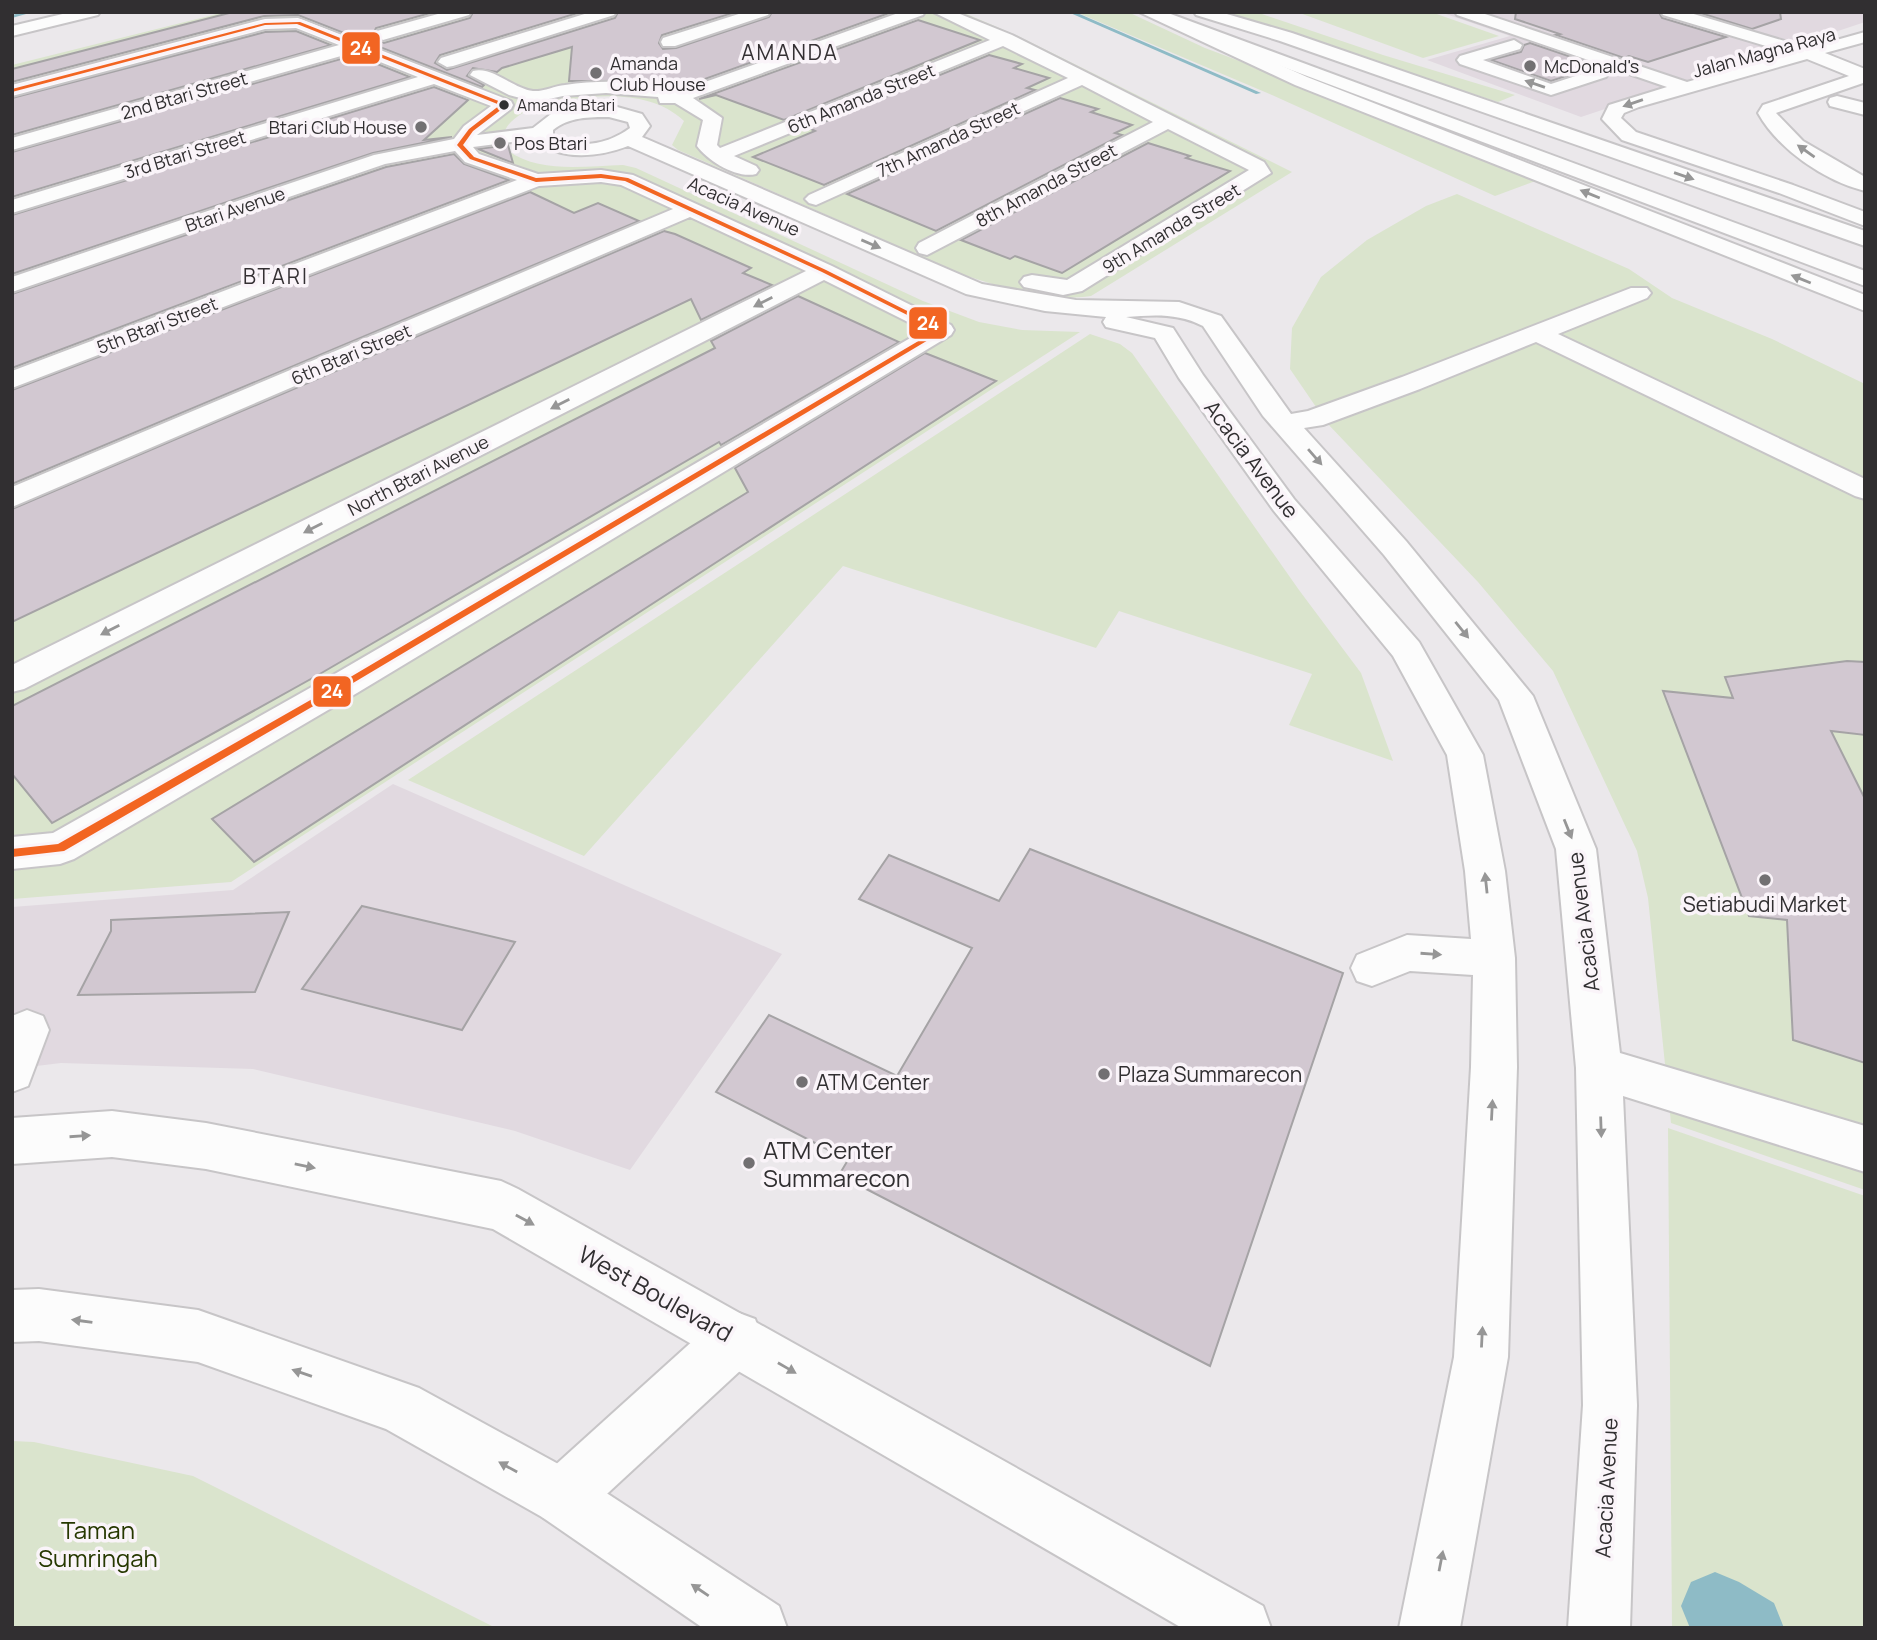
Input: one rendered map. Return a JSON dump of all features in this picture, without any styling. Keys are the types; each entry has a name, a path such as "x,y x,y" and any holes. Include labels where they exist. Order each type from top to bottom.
{"main road":[{"path":"12,30 92,12"},
{"path":"408,46 377,33 463,12"},
{"name":"3rd Btari Street","path":"12,207 439,65 608,12"},
{"path":"669,43 762,12"},
{"path":"623,129 599,111 565,116 548,124 544,137 573,148 623,129 661,99 680,97 917,12"},
{"path":"941,12 1006,39 1165,123"},
{"path":"1147,12 1301,81 1865,304"},
{"path":"1152,12 1865,279"},
{"path":"1192,12 1865,259"},
{"path":"1202,12 1286,37 1865,239"},
{"path":"1463,12 1684,88"},
{"path":"1669,12 1865,61"},
{"path":"1700,12 1805,48 1846,66 1860,76 1770,109 1767,113 1769,119 1803,150 1865,185"},
{"path":"12,91 265,24 298,23 356,46 439,65 533,97 564,90 608,88 638,88 680,97 697,105 713,118 707,146 717,156 927,248"},
{"name":"Jalan Magna Raya","path":"1865,24 1805,48 1616,109 1611,119 1629,136 1786,189 1865,220"},
{"name":"Jalan Magna Raya","path":"1662,80 1865,37"},
{"name":"6th Amanda Street","path":"717,156 1006,39"},
{"path":"1514,45 1466,60 1550,90 1600,73"},
{"name":"2nd Btari Street","path":"12,144 356,46"},
{"path":"12,853 60,848 357,677 942,330 813,266 626,179 601,176 536,180 472,158 460,145 471,130 504,105 439,65"},
{"name":"7th Amanda Street","path":"816,199 1080,79"},
{"path":"1807,131 1792,120 1865,94"},
{"path":"1837,102 1865,109"},
{"name":"9th Amanda Street","path":"927,248 995,275 1063,288 1074,286 1261,173 1257,166 1165,123"},
{"name":"8th Amanda Street","path":"927,248 1165,123"},
{"name":"Acacia Avenue","path":"623,129 938,292 991,309 1122,316 1168,312 1216,321 1284,423 1395,548 1515,696 1576,849 1600,1068 1610,1405 1599,1628"},
{"name":"Btari Avenue","path":"12,285 381,159 460,145 485,147 544,137"},
{"name":"5th Btari Street","path":"12,380 536,180"},
{"name":"6th Btari Street","path":"12,498 690,209"},
{"name":"North Btari Avenue","path":"12,650 458,442 813,266"},
{"path":"1284,423 1313,419 1639,293"},
{"name":"Acacia Avenue","path":"1168,312 1188,372 1284,505 1407,650 1465,755 1485,871 1494,958 1494,1067 1481,1357 1429,1628"},
{"path":"1536,333 1865,490"},
{"name":"North Btari Avenue","path":"12,680 458,442"},
{"path":"1371,968 1407,953 1494,958"},
{"path":"12,1071 27,1030"},
{"path":"1600,1068 1865,1149"},
{"name":"West Boulevard","path":"12,1140 112,1134 206,1146 500,1206 1241,1628"},
{"path":"12,1315 39,1315 198,1336 400,1407 562,1497 757,1628"},
{"path":"562,1497 736,1338"}],"shaded area":[{"path":"1440,12 1865,12 1865,22 1581,117 1427,60 1510,36"},
{"path":"393,784 782,954 630,1170 515,1131 253,1069 61,1063 12,1069 12,907 233,890"}],"green space":[{"path":"225,12 302,12 535,104 522,110 524,112 511,122 505,130 502,146 529,161 560,167 623,165 636,168 923,301 979,322 1022,330 1080,332 231,882 12,899 12,65"},
{"path":"306,12 962,12 1018,36 1292,172 1091,296 1042,296 964,275 678,150 672,145 684,121 657,104 609,96 561,101 555,99 537,104"},
{"path":"1076,12 1128,12 1205,48 1375,112 1538,180 1495,196 1272,95"},
{"path":"1218,12 1256,12 1383,55 1515,95 1498,102"},
{"path":"1297,12 1431,12 1499,36 1423,58"},
{"path":"1457,194 1629,269 1672,298 1772,339 1865,384 1865,1190 1671,1123 1648,898 1637,851 1553,671 1478,582 1327,423 1290,369 1292,328 1321,277 1367,240 1426,206"},
{"path":"1090,334 1120,344 1132,353 1299,590 1361,673 1393,761 1289,725 1312,674 1119,611 1096,648 843,566 584,856 408,780"},
{"path":"1668,1128 1865,1196 1865,1628 1672,1628"},
{"name":"Taman Sumringah","path":"12,1441 34,1442 193,1476 496,1628 12,1628"}],"building":[{"path":"233,12 434,12 376,28 372,36 384,43 470,18 473,12 581,12 440,55 435,63 447,70 615,18 618,12 736,12 662,35 659,43 663,49 676,48 769,17 772,12 892,12 677,89 635,81 569,81 572,47 502,68 497,72 473,68 467,76 484,85 482,87 298,15 264,16 12,82 12,69"},
{"path":"1516,12 1659,12 1662,18 1726,37 1648,62 1629,56 1624,58 1556,35 1560,34 1515,19"},
{"path":"1697,12 1780,12 1781,19 1752,29"},
{"path":"918,20 980,40 784,120 716,95 699,99"},
{"path":"296,31 331,45 12,135 12,98 265,32"},
{"name":"McDonald's","path":"1530,43 1598,66 1551,81 1491,60 1521,52 1524,45"},
{"path":"355,55 410,77 12,197 12,152"},
{"path":"989,55 1022,64 1014,68 1049,78 1027,88 1035,90 824,185 753,157 815,131 809,128"},
{"path":"434,87 468,100 424,140 452,137 373,153 12,274 12,215"},
{"path":"1060,98 1098,109 1091,112 1132,125 1115,133 1122,135 936,231 847,194"},
{"path":"1148,143 1230,171 1062,273 1015,256 1010,259 961,240"},
{"path":"508,145 513,163 478,149"},
{"path":"454,154 464,164 509,180 12,368 12,294 386,167"},
{"path":"530,192 574,213 598,203 639,221 12,484 12,390"},
{"path":"664,231 751,268 743,273 772,285 701,320 691,299 12,622 12,509"},
{"path":"798,296 899,342 721,445 719,442 318,675 52,823 12,774 12,706 715,348 711,341"},
{"path":"925,353 996,381 254,862 212,819 748,492 735,468"},
{"path":"1847,661 1865,662 1865,735 1831,731 1865,799 1865,1063 1793,1040 1787,920 1749,916 1663,691 1733,698 1725,677"},
{"name":"Plaza Summarecon","path":"1030,849 1343,973 1210,1366 839,1175 848,1160 716,1092 769,1015 897,1076 972,948 859,899 889,855 999,901"},
{"path":"362,906 515,942 462,1030 302,989"},
{"path":"289,912 255,992 78,995 111,931 111,920"}],"waterway":[{"path":"12,17 31,12"},
{"path":"1070,12 1258,93"},
{"path":"1715,1606 1749,1628"}],"transit line":[{"name":"24","path":"12,91 265,24 298,23 504,105 471,130 460,145 472,158 536,180 601,176 626,179 824,271 942,330 345,684 60,848 12,853"}],"place":[{"name":"McDonald's","path":"1530,66"},
{"name":"Amanda Club House","path":"596,73"},
{"name":"Amanda Btari","path":"504,105"},
{"name":"Btari Club House","path":"421,127"},
{"name":"Pos Btari","path":"500,143"},
{"name":"Setiabudi Market","path":"1765,880"},
{"name":"Plaza Summarecon","path":"1104,1074"},
{"name":"ATM Center","path":"802,1082"},
{"name":"ATM Center Summarecon","path":"749,1163"}],"district":[{"name":"AMANDA","path":"790,52"},
{"name":"BTARI","path":"276,276"}]}
